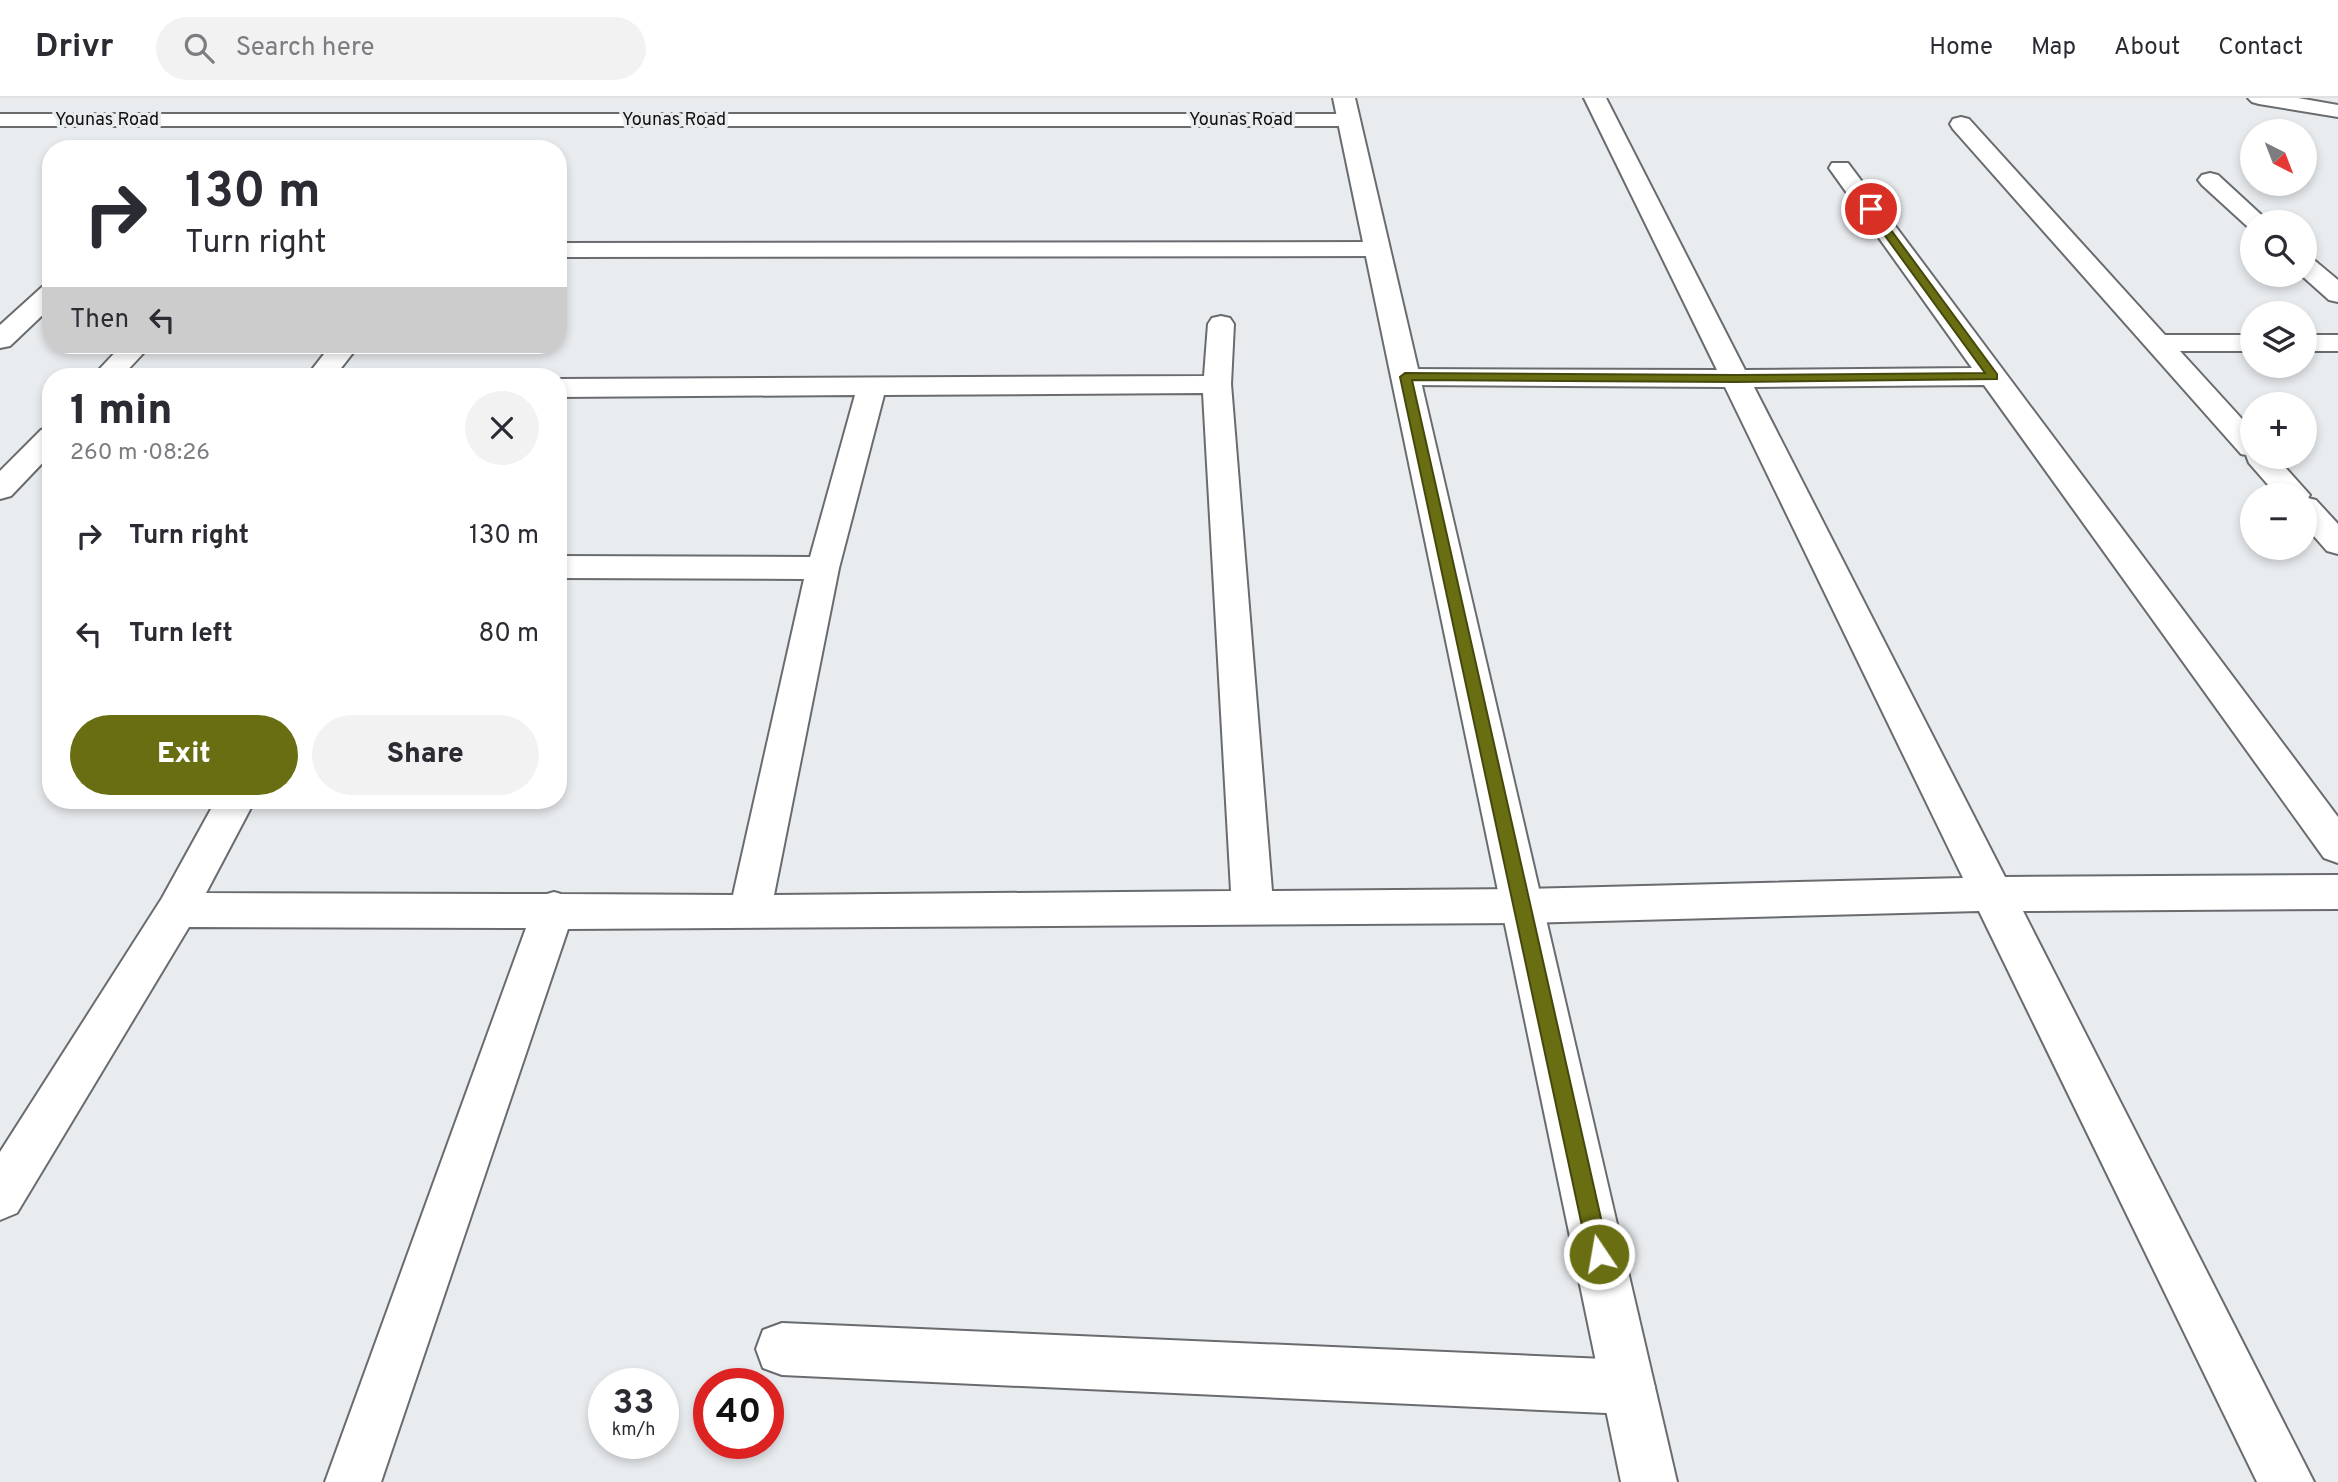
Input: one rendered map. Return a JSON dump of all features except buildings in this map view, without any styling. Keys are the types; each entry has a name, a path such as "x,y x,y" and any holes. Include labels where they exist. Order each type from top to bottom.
{"street":[{"path":"435,120 453,98"},
{"path":"1595,98 2286,1482"},
{"path":"2259,98 2338,111"},
{"path":"1346,109 1649,1482"},
{"name":"Younas Road","path":"0,120 510,120 1346,109"},
{"path":"215,140 237,120"},
{"path":"333,139 352,120"},
{"path":"495,139 510,120"},
{"path":"1961,124 2240,435"},
{"path":"1840,168 2338,847"},
{"path":"2210,180 2244,210"},
{"path":"567,250 1377,249"},
{"path":"2317,276 2338,294"},
{"path":"0,340 42,301"},
{"path":"1221,324 1217,384 1253,908"},
{"path":"2158,343 2240,343"},
{"path":"2317,343 2338,343"},
{"path":"115,368 128,354"},
{"path":"327,368 338,354"},
{"path":"1405,377 1735,379 1993,376"},
{"path":"567,388 1217,384"},
{"path":"750,912 823,568 872,385"},
{"path":"0,489 42,445"},
{"path":"2271,469 2283,483"},
{"path":"2317,520 2338,544"},
{"path":"567,567 823,568"},
{"path":"0,1196 177,911 230,809"},
{"path":"177,911 554,909 750,912 1522,906 1994,894 2338,892"},
{"path":"353,1482 554,909"},
{"path":"782,1349 1628,1387"}],"route":[{"path":"1599,1254 1405,377 1735,379 1993,376 1871,209"}]}
